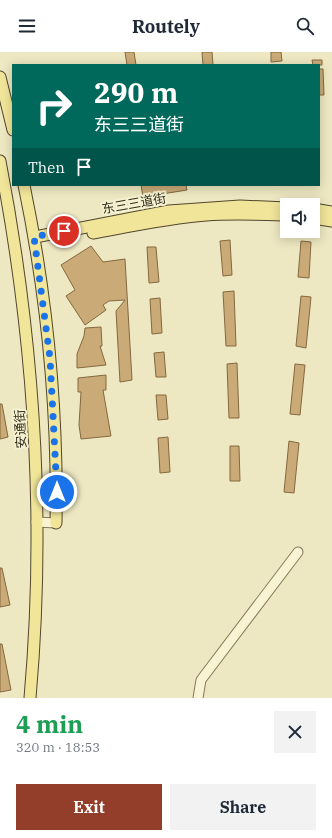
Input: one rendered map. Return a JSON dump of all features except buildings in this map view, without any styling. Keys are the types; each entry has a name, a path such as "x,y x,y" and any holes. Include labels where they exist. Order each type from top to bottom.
{"main road":[{"path":"0,77 12,126"},
{"name":"安通街","path":"0,161 18,261 30,356 36,444 36,604 30,698"},
{"path":"24,186 35,240 50,358 57,476 56,523"},
{"name":"东三三道街","path":"35,240 177,210 240,206 280,208"},
{"path":"320,210 332,212"},
{"name":"东三三道街","path":"35,240 173,219 238,214 280,215"},
{"path":"320,219 332,221"}],"street":[{"path":"36,522 56,523"},
{"path":"198,698 201,680 298,552"}],"route":[{"path":"57,492 56,445 50,358 42,285 34,237 64,231"}]}
